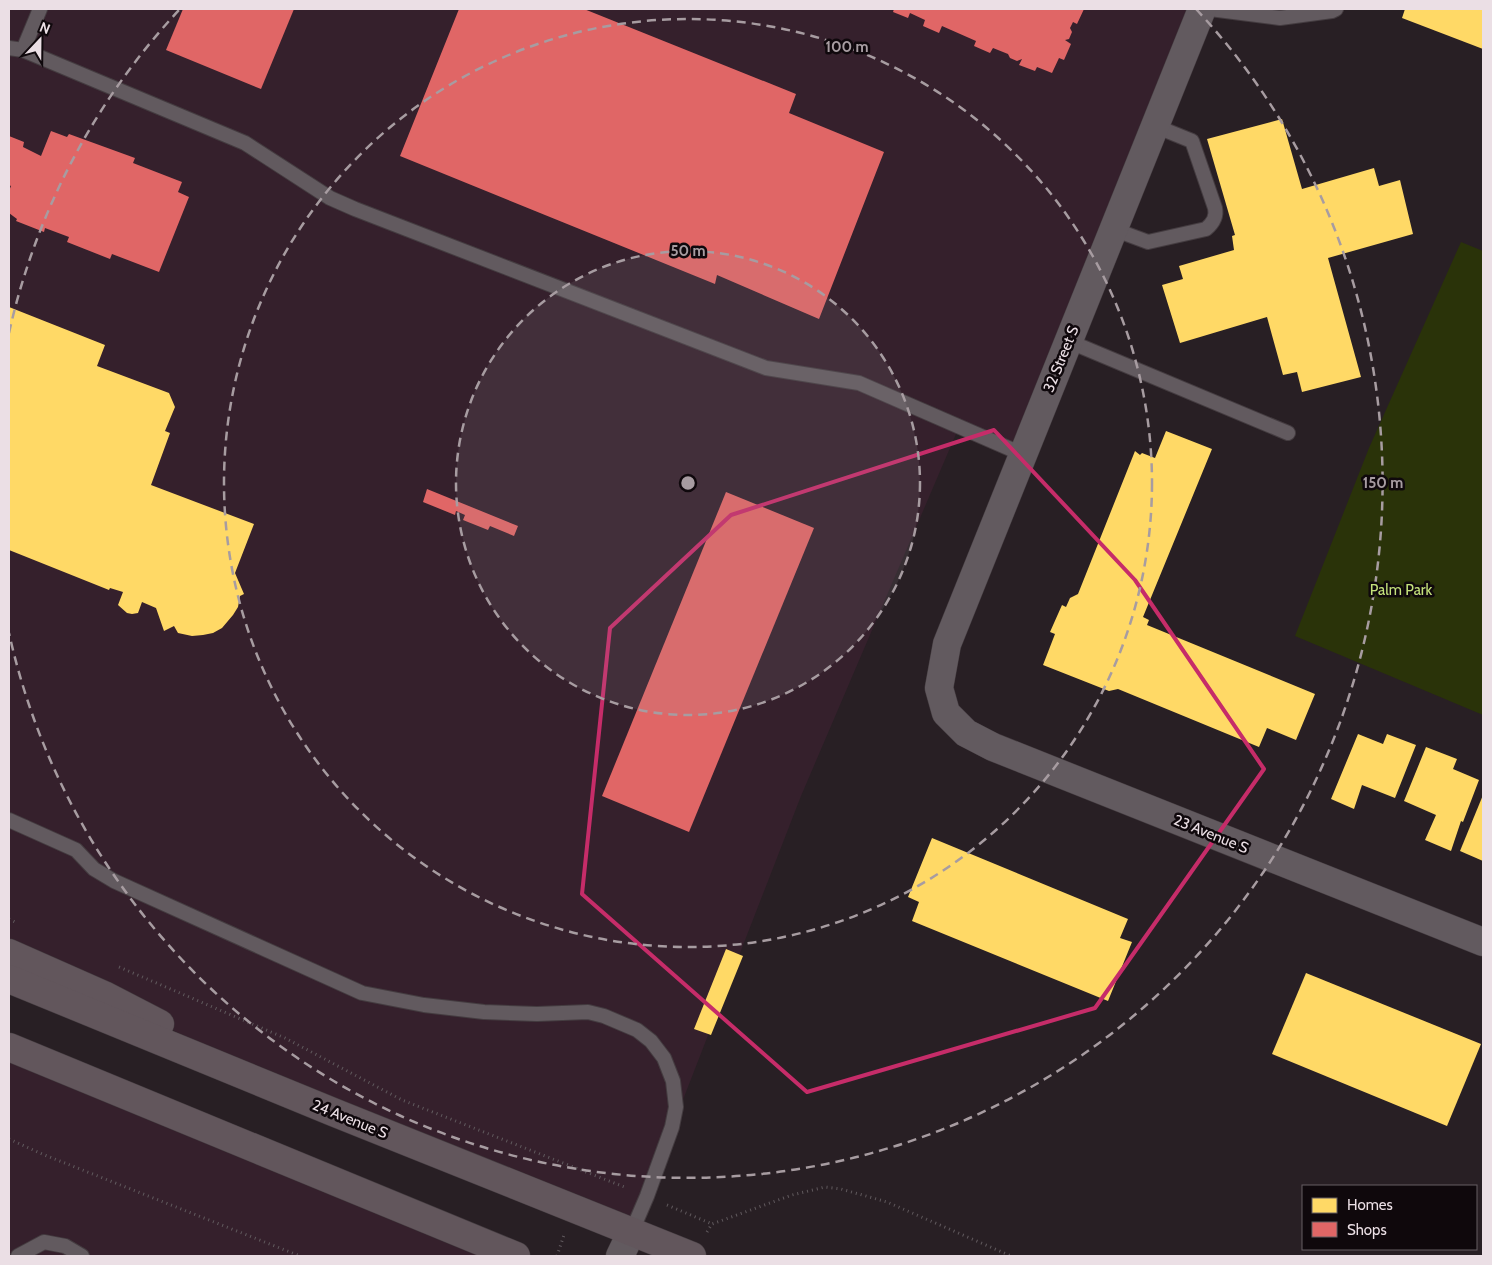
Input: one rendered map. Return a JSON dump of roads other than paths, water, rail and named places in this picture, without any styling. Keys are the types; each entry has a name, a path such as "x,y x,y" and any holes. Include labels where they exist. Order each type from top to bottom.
{"main road":[{"path":"9,953 104,995 333,1112"},
{"name":"24 Avenue S","path":"9,979 692,1256"},
{"path":"9,1047 516,1256"}],"street":[{"name":"32 Street S","path":"946,713 939,688 947,644 1202,9"},
{"name":"23 Avenue S","path":"946,713 966,733 993,747 1483,942"},
{"path":"620,1256 632,1231"}],"lane":[{"path":"24,50 40,9"},
{"path":"1210,9 1280,18 1336,9"},
{"path":"9,48 24,50 245,143 330,198 355,209 766,368 859,383 1022,454"},
{"path":"1113,229 1148,242 1206,229 1215,218 1215,208 1192,141 1155,126"},
{"path":"1068,341 1288,433"},
{"path":"9,820 76,850 94,869 114,881 362,993 424,1006 484,1012 536,1014 588,1012 604,1016 638,1030 651,1040 664,1058 673,1081 676,1107 672,1127 632,1231"},
{"path":"18,1256 44,1242 65,1246 82,1256"}],"park label":[{"name":"Palm Park","path":"1401,590"}]}
